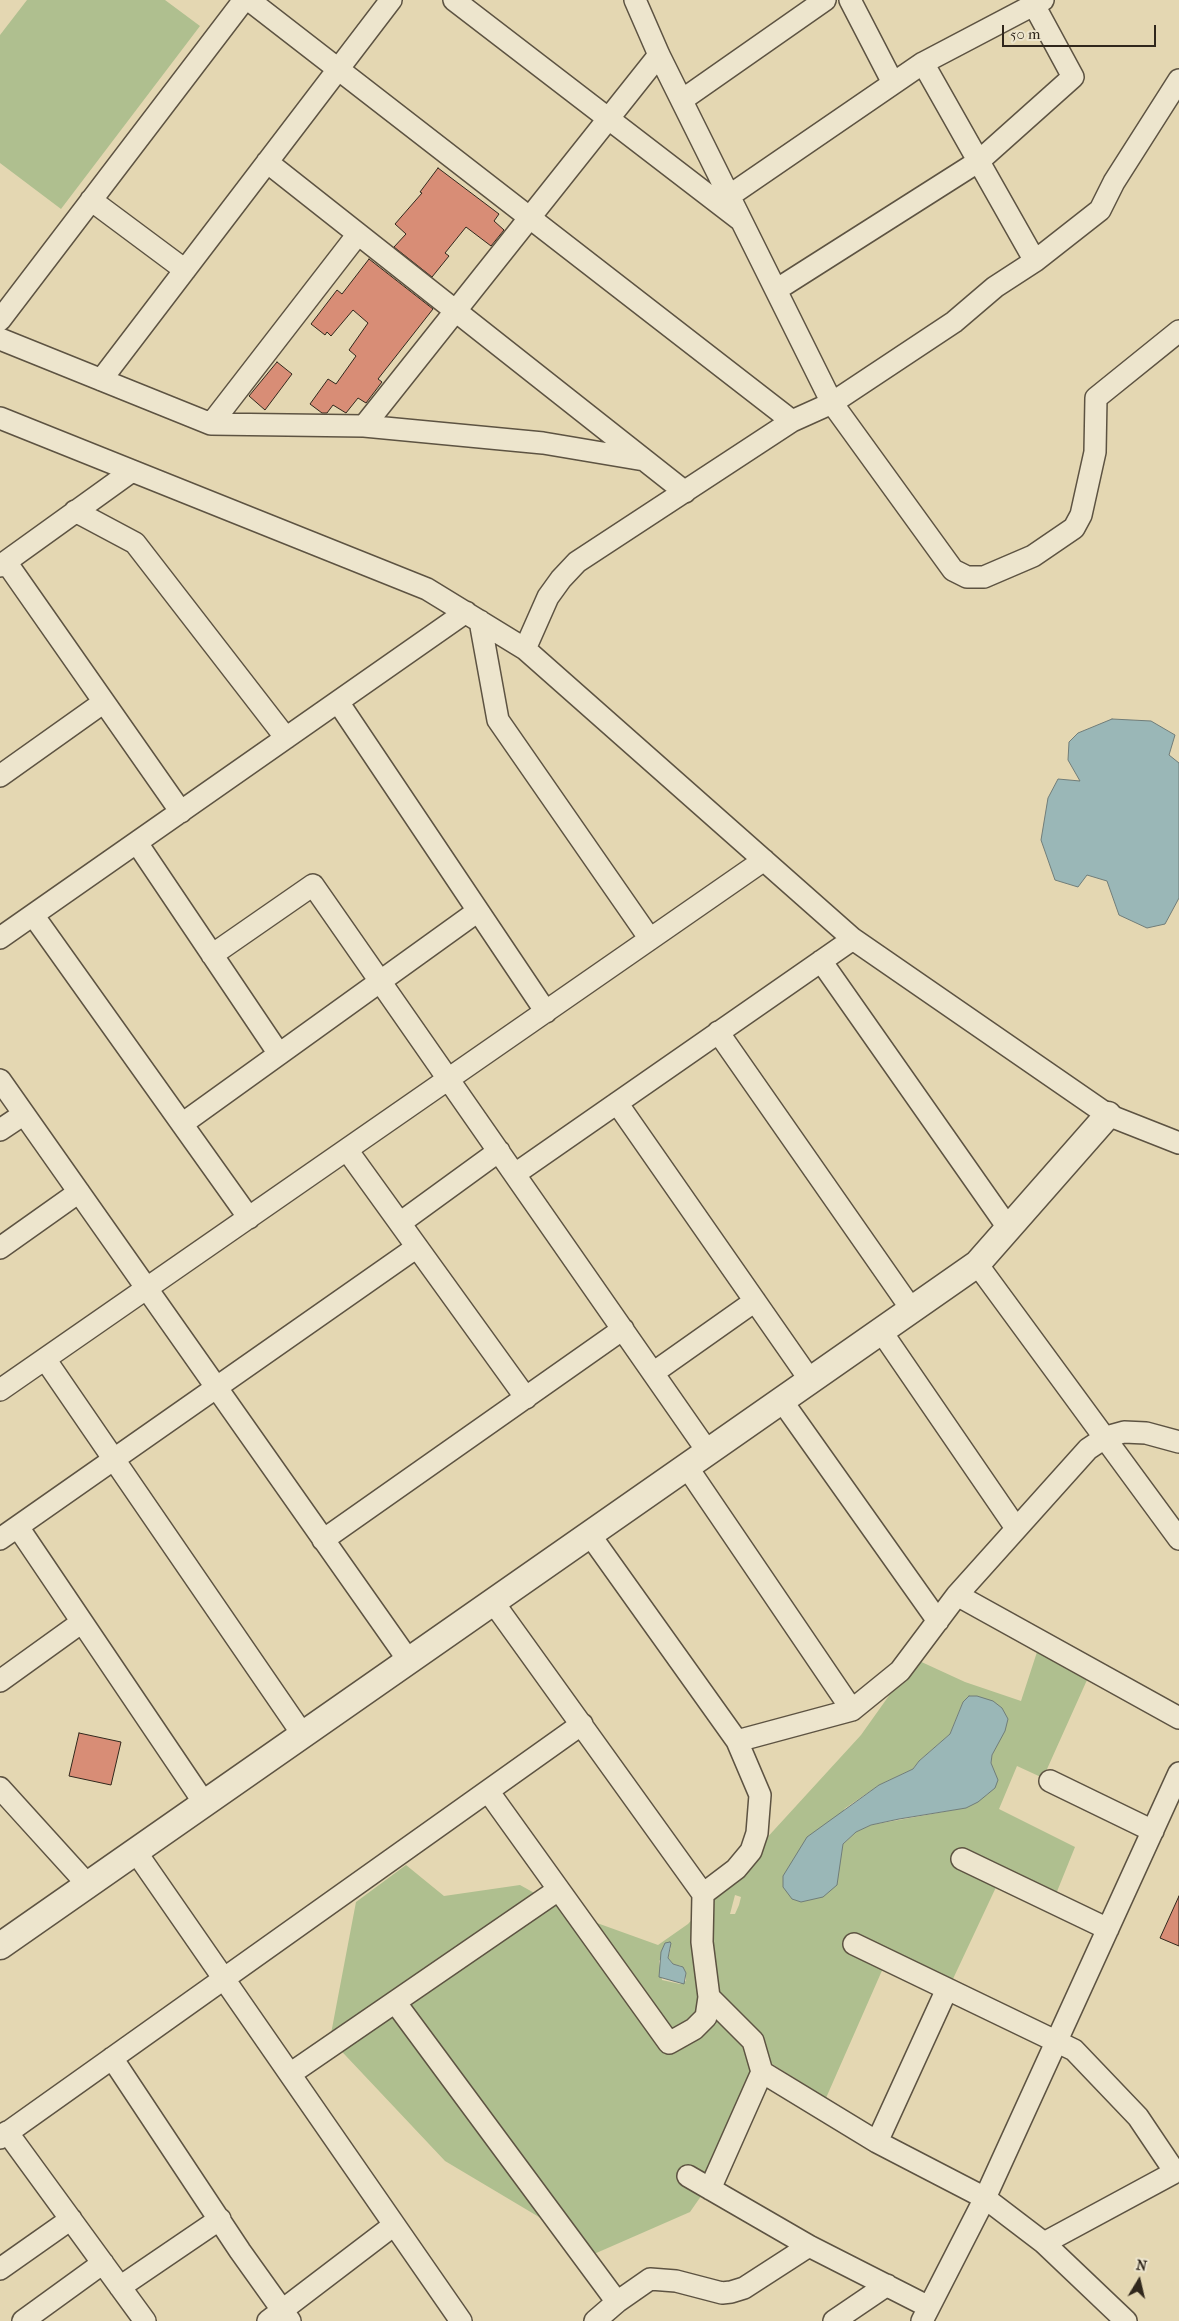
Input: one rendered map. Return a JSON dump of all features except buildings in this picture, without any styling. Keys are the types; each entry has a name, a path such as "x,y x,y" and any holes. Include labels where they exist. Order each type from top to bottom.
{"street":[{"path":"0,320 244,0"},
{"path":"249,0 792,421"},
{"path":"101,380 391,0"},
{"path":"454,0 742,222"},
{"path":"635,0 659,55 832,403 953,570 967,577 984,577 1033,556 1074,528 1080,515 1095,452 1096,398 1179,331"},
{"path":"682,100 825,0"},
{"path":"850,0 893,83"},
{"path":"729,196 923,62 1039,2 1072,77 979,161 776,290"},
{"path":"364,426 659,55"},
{"path":"923,62 1035,261"},
{"path":"525,649 548,597 577,562 792,421 832,403 954,322 995,287 1035,261 1100,210 1114,182 1179,80"},
{"path":"267,162 684,492"},
{"path":"91,200 185,270"},
{"path":"210,424 358,234"},
{"path":"0,339 210,424 364,426 543,443 644,460"},
{"path":"0,418 427,589 525,649 853,939 1108,1115 1179,1144"},
{"path":"132,471 3,564 104,702 181,812"},
{"path":"75,511 135,543 286,738"},
{"path":"0,938 338,702 473,617"},
{"path":"473,617 498,720 650,940"},
{"path":"0,776 104,702"},
{"path":"338,702 546,1012"},
{"path":"137,843 279,1054"},
{"path":"0,1390 764,860"},
{"path":"212,955 314,886 708,1452"},
{"path":"182,1124 478,911"},
{"path":"33,915 249,1218"},
{"path":"515,1174 853,939"},
{"path":"821,961 1009,1228"},
{"path":"718,1032 912,1310"},
{"path":"0,1080 408,1661"},
{"path":"617,1103 810,1380"},
{"path":"0,1130 24,1114"},
{"path":"0,1946 977,1264 1108,1115"},
{"path":"347,1150 526,1398"},
{"path":"400,1223 499,1151"},
{"path":"0,1248 79,1192"},
{"path":"0,1539 417,1247"},
{"path":"977,1264 1179,1539"},
{"path":"653,1373 755,1301"},
{"path":"323,1540 623,1329"},
{"path":"881,1331 1016,1528"},
{"path":"45,1359 303,1735"},
{"path":"782,1401 938,1621"},
{"path":"737,1741 852,1710 900,1671 957,1595 1088,1449 1106,1438 1124,1432 1146,1434 1179,1442"},
{"path":"687,1467 852,1710"},
{"path":"18,1526 205,1804"},
{"path":"590,1535 737,1741 760,1795 757,1833 751,1851 736,1869 703,1894"},
{"path":"957,1595 1179,1718"},
{"path":"488,1791 669,2043 694,2029 706,2017 709,1998 702,1942 703,1894 493,1602"},
{"path":"0,1681 82,1622"},
{"path":"145,2321 71,2219 4,2135 582,1724"},
{"path":"688,2176 809,2246 887,2285 926,2314 985,2198 1179,1773"},
{"path":"1050,1781 1152,1831"},
{"path":"0,1788 88,1885"},
{"path":"136,1852 460,2321"},
{"path":"962,1859 1108,1929"},
{"path":"290,2074 558,1890"},
{"path":"854,1944 1074,2050 1138,2117 1177,2171 1044,2243"},
{"path":"877,2142 947,1989"},
{"path":"709,1998 753,2041 762,2072 710,2189"},
{"path":"395,2002 617,2302"},
{"path":"112,2058 220,2219 280,2317 394,2225"},
{"path":"762,2072 877,2142 985,2198 1044,2243 1118,2318"},
{"path":"0,2269 71,2219"},
{"path":"120,2287 220,2219"},
{"path":"595,2321 617,2302 650,2279 676,2282 722,2293 731,2292 744,2288 809,2246"},
{"path":"23,2321 103,2263"},
{"path":"834,2321 887,2285"}],"green space":[{"path":"27,0 165,0 200,26 61,209 0,163 0,35"},
{"path":"1037,1652 1087,1680 1043,1778 1017,1766 999,1809 1075,1847 1056,1894 1005,1868 945,1996 884,1966 826,2098 761,2057 731,2153 690,2212 594,2254 539,2217 445,2161 330,2039 356,1902 406,1865 444,1896 520,1885 572,1914 658,1945 688,1924 861,1735 915,1659 965,1682 1021,1701","holes":["963,1702 996,1747 992,1755 991,1763 993,1770 988,1794 965,1808 871,1825 856,1832 843,1844 839,1863 844,1809 879,1785 913,1769 919,1761 950,1734","735,1895 741,1897 735,1914 730,1914","671,1947 668,1958 673,1964 681,1966 686,1973 686,1981 680,1984 662,1980 659,1961"]}],"water":[{"path":"1112,719 1151,721 1175,735 1169,755 1179,763 1179,898 1165,924 1147,928 1119,915 1107,881 1087,875 1078,887 1055,880 1041,840 1048,798 1058,779 1080,781 1068,760 1069,742 1078,733"},
{"path":"969,1696 977,1696 993,1701 1002,1708 1008,1719 1005,1731 992,1755 991,1763 998,1780 995,1788 978,1802 966,1808 871,1825 856,1832 843,1844 837,1885 823,1897 801,1902 792,1899 783,1887 783,1876 807,1837 879,1785 913,1769 919,1761 950,1734 963,1702"},
{"path":"670,1942 668,1958 673,1964 683,1967 686,1973 684,1984 659,1977 661,1952 665,1943"}]}
